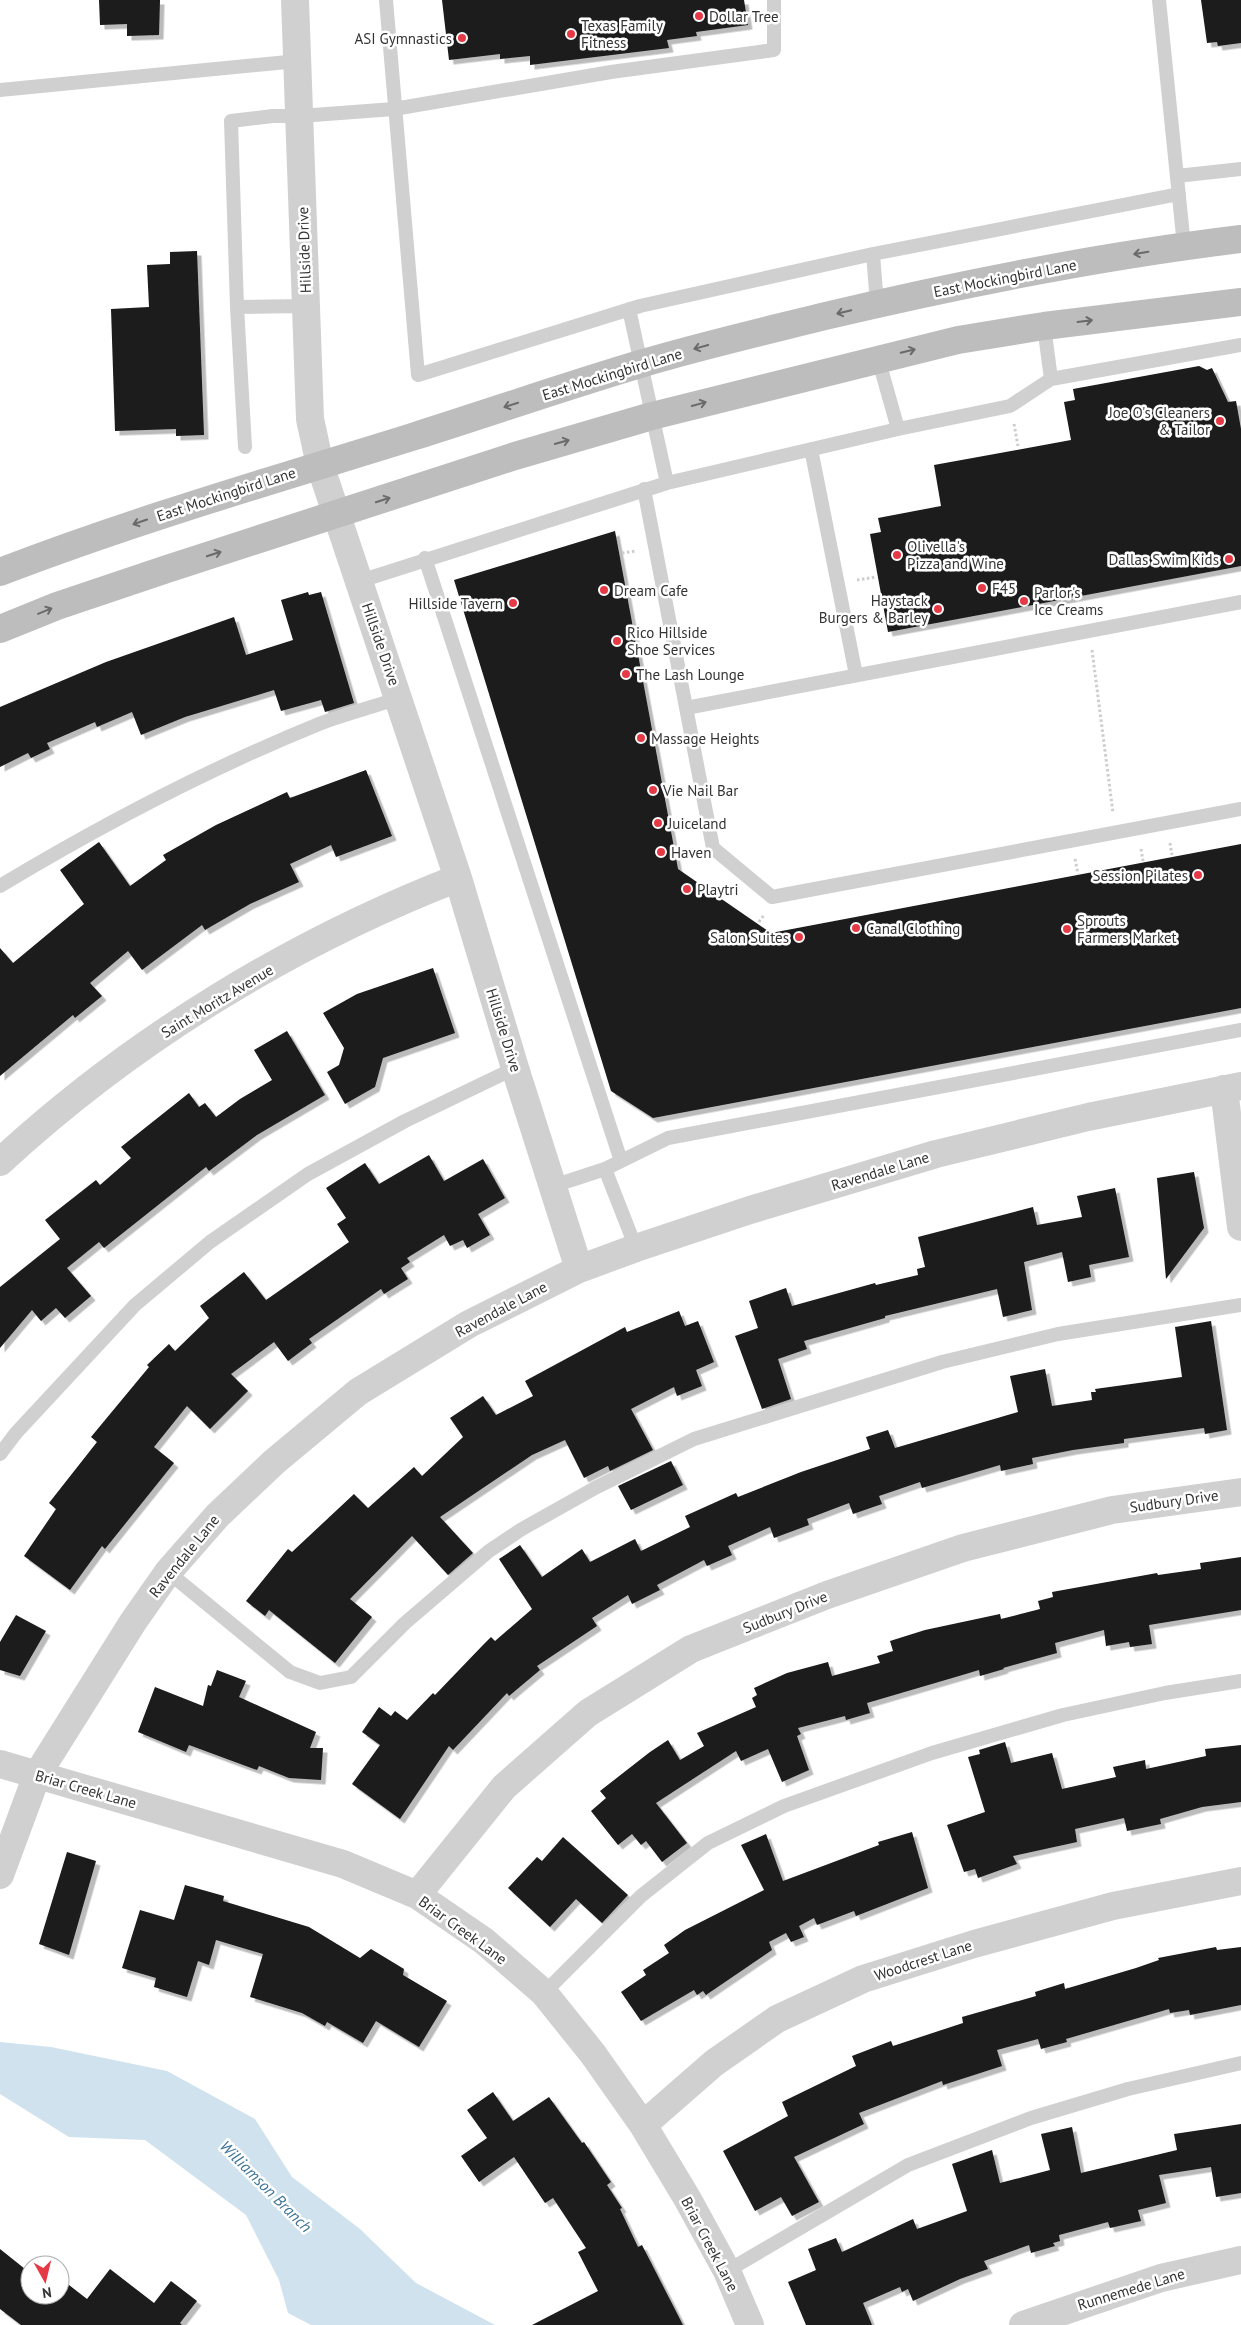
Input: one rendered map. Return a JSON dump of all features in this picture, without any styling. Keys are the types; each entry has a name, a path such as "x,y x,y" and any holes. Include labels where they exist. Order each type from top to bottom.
{"main road":[{"name":"East Mockingbird Lane","path":"0,572 67,546 148,519 641,364 877,304 1017,274 1184,246 1241,239"},
{"path":"0,629 66,603 337,516 515,456 652,416 878,358 958,340 1044,326 1241,302"}],"street":[{"name":"Hillside Drive","path":"295,0 310,419 320,465 458,878 515,1068 579,1269"},
{"name":"Saint Moritz Avenue","path":"0,1162 26,1137 125,1060 217,998 333,933 420,892 458,878"},
{"path":"1232,1088 1241,1227"},
{"name":"Ravendale Lane","path":"0,1875 37,1775 133,1622 168,1572 217,1516 274,1462 358,1392 469,1324 579,1269 636,1248 750,1210 936,1154 1088,1117 1232,1088"},
{"name":"Sudbury Drive","path":"417,1895 504,1787 588,1713 691,1649 827,1595 962,1548 1112,1510 1241,1492"},
{"name":"Briar Creek Lane","path":"0,1764 343,1864 417,1895 484,1941 544,1993 594,2054 643,2126 687,2198 727,2271 750,2325"},
{"name":"Woodcrest Lane","path":"643,2126 714,2062 777,2019 863,1979 974,1944 1114,1906 1241,1881"},
{"name":"Runnemede Lane","path":"1023,2325 1160,2278 1241,2260"}],"lane":[{"path":"386,0 418,375 629,309 873,254 1179,194"},
{"path":"245,447 237,307 231,121 273,116 300,116 394,109 611,72 774,50 774,0"},
{"path":"1159,0 1184,246"},
{"path":"0,90 298,61"},
{"path":"1177,176 1241,169"},
{"path":"873,254 877,304"},
{"path":"237,307 306,306"},
{"path":"629,309 667,482"},
{"path":"1044,326 1051,379"},
{"path":"360,581 425,558 667,482 898,428 1010,406 1051,379 1241,345"},
{"path":"878,358 898,428"},
{"path":"812,449 856,675"},
{"path":"644,489 713,848 772,897 1241,809"},
{"path":"425,558 621,1161"},
{"path":"686,708 1241,602"},
{"path":"0,886 82,838 168,792 322,723 399,698"},
{"path":"553,1186 605,1169 668,1138 1241,1030"},
{"path":"0,1454 16,1433 135,1305 210,1242 308,1174 405,1120 515,1068"},
{"path":"605,1169 636,1248"},
{"path":"168,1572 290,1672 320,1683 351,1677 405,1623 489,1551 522,1529 595,1488 694,1439 942,1362 1058,1334 1241,1305"},
{"path":"544,1993 640,1896 708,1843 784,1806 932,1753 1063,1715 1164,1692 1241,1681"},
{"path":"727,2271 908,2165 1031,2118 1119,2091 1241,2063"}],"path":[{"path":"1092,645 1113,818"}],"water":[{"name":"Williamson Branch","path":"0,2042 51,2047 167,2071 255,2119 292,2177 360,2229 416,2283 495,2325 311,2325 288,2313 279,2280 246,2215 145,2140 69,2137 0,2094"}],"building":[{"path":"99,0 160,0 159,35 127,36 127,24 100,25"},
{"name":"Texas Family Fitness","path":"442,0 744,0 748,25 696,32 697,36 667,40 669,48 530,65 530,56 500,59 500,54 449,60"},
{"path":"1201,0 1241,0 1241,43 1218,46 1217,42 1207,43"},
{"path":"197,251 204,435 176,436 176,429 115,431 111,309 149,307 147,265 170,264 170,252"},
{"path":"1199,366 1207,370 1212,368 1228,402 1236,401 1241,429 1241,566 888,632 870,534 881,532 878,518 941,506 934,465 1071,440 1064,402 1075,400 1073,389"},
{"path":"615,531 678,869 771,933 1241,844 1241,1008 653,1118 611,1091 454,580"},
{"path":"308,592 309,595 321,592 354,703 325,712 321,700 281,711 274,690 185,717 141,735 132,712 97,727 95,722 47,743 50,749 31,758 28,753 0,767 0,707 106,662 234,617 246,655 293,640 281,600"},
{"path":"366,770 392,836 336,857 331,845 290,864 299,882 250,904 205,930 202,925 142,970 128,951 90,983 102,996 75,1018 73,1015 0,1076 0,948 13,963 84,904 60,870 99,842 130,886 166,860 163,855 216,825 287,792 290,798"},
{"path":"433,968 455,1033 383,1058 375,1087 345,1104 327,1072 339,1065 344,1048 323,1013 357,994"},
{"path":"287,1031 325,1095 257,1135 209,1171 206,1167 104,1248 99,1242 67,1268 91,1296 65,1318 56,1308 41,1321 32,1310 0,1348 0,1287 60,1239 45,1220 96,1180 100,1185 131,1158 121,1147 189,1093 199,1107 205,1103 216,1117 240,1099 272,1080 254,1050"},
{"path":"429,1155 444,1181 483,1159 505,1198 478,1214 490,1235 467,1248 463,1240 450,1246 444,1235 407,1258 410,1262 401,1268 408,1279 384,1294 381,1289 309,1339 312,1343 288,1361 274,1342 231,1374 248,1391 210,1429 187,1406 154,1447 174,1463 105,1549 102,1546 70,1590 24,1556 56,1509 49,1503 97,1442 91,1437 149,1367 147,1365 169,1344 175,1351 209,1318 200,1306 244,1272 266,1300 349,1242 337,1224 346,1218 326,1188 365,1163 379,1184"},
{"path":"1194,1172 1204,1228 1166,1279 1157,1178"},
{"path":"1115,1188 1129,1257 1089,1265 1091,1277 1068,1282 1062,1252 1024,1262 1032,1310 1003,1317 997,1289 885,1316 885,1318 804,1341 807,1349 778,1359 791,1399 762,1409 735,1336 758,1328 749,1301 786,1288 792,1306 875,1283 876,1285 918,1275 917,1269 925,1267 918,1237 1033,1207 1037,1225 1082,1217 1077,1196"},
{"path":"679,1311 685,1326 698,1321 714,1362 696,1370 702,1386 677,1396 674,1387 631,1409 653,1450 610,1471 608,1466 584,1478 565,1440 532,1455 440,1517 473,1553 448,1575 412,1536 350,1599 372,1617 335,1663 269,1610 265,1616 246,1601 288,1549 292,1552 354,1494 368,1508 414,1467 422,1476 463,1437 450,1418 483,1396 496,1415 533,1396 525,1381 625,1327 627,1332"},
{"path":"1211,1321 1227,1430 1205,1434 1204,1428 1124,1439 1124,1443 1032,1458 1033,1464 1001,1471 1000,1465 922,1488 920,1482 879,1496 882,1504 853,1514 849,1503 807,1519 809,1525 774,1538 770,1527 728,1546 732,1555 707,1566 704,1560 657,1585 660,1590 632,1604 628,1595 592,1618 597,1626 537,1666 540,1670 509,1696 507,1693 453,1750 449,1746 400,1819 352,1784 380,1745 362,1732 379,1707 391,1716 395,1711 407,1720 433,1693 435,1695 491,1637 495,1641 532,1609 499,1559 520,1545 542,1577 582,1549 590,1562 635,1539 641,1551 690,1527 685,1516 736,1493 738,1497 801,1472 870,1449 866,1437 888,1430 895,1448 1018,1412 1010,1376 1045,1369 1052,1406 1092,1400 1091,1392 1096,1392 1095,1389 1182,1377 1175,1327"},
{"path":"671,1461 683,1485 631,1510 618,1486"},
{"path":"1241,1557 1241,1610 1149,1625 1152,1644 1130,1647 1129,1642 1106,1646 1104,1630 1055,1643 1057,1653 980,1676 979,1670 867,1703 870,1713 846,1720 845,1716 798,1728 801,1734 797,1736 809,1770 782,1782 768,1749 741,1761 736,1751 656,1803 687,1843 662,1862 646,1841 641,1845 632,1834 618,1845 591,1811 606,1798 600,1791 650,1752 668,1740 680,1760 704,1746 697,1733 756,1707 752,1698 757,1695 754,1688 787,1673 828,1662 832,1676 880,1663 877,1656 893,1651 890,1641 925,1630 1000,1614 1001,1619 1040,1609 1038,1601 1053,1597 1052,1592 1157,1573 1158,1575 1201,1569 1200,1563"},
{"path":"16,1615 46,1631 20,1676 0,1670 0,1642"},
{"path":"217,1670 246,1681 239,1697 316,1732 310,1748 323,1748 321,1780 289,1778 259,1766 257,1770 189,1745 186,1752 138,1732 155,1687 203,1706 208,1685 211,1686"},
{"path":"1005,1742 1011,1763 1052,1753 1062,1789 1116,1777 1113,1767 1145,1760 1146,1769 1206,1756 1205,1749 1241,1745 1241,1802 1202,1807 1160,1819 1161,1824 1127,1831 1124,1818 1075,1829 1077,1842 1013,1856 1017,1864 978,1878 975,1869 964,1872 947,1825 985,1812 968,1757 980,1754 979,1750"},
{"path":"912,1832 928,1888 856,1916 854,1911 817,1925 814,1918 799,1926 804,1937 791,1942 786,1933 769,1942 772,1950 706,1995 703,1991 697,1995 694,1990 641,2021 621,1992 646,1975 643,1970 669,1953 664,1945 685,1930 764,1890 741,1845 766,1834 783,1881 879,1845 878,1842"},
{"path":"563,1837 628,1895 602,1923 576,1899 550,1927 508,1888 537,1857 542,1861"},
{"path":"67,1852 96,1861 69,1955 39,1944"},
{"path":"185,1885 224,1896 223,1901 309,1927 360,1958 371,1949 404,1969 403,1975 447,2001 419,2047 376,2021 363,2043 327,2022 325,2026 302,2013 250,1997 263,1954 216,1940 209,1965 198,1961 187,1997 154,1987 156,1978 122,1968 140,1910 174,1920"},
{"path":"1216,1947 1217,1950 1241,1947 1241,2005 1190,2015 1189,2010 1170,2013 1169,2009 1066,2039 1067,2042 1041,2049 1038,2039 997,2050 1002,2066 943,2085 942,2081 859,2113 864,2124 794,2157 819,2202 792,2216 781,2197 755,2211 723,2151 788,2116 782,2102 856,2066 852,2056 891,2041 893,2046 963,2023 962,2017 1036,1996 1035,1992 1064,1983 1065,1989 1136,1968 1159,1960 1158,1958"},
{"path":"493,2092 513,2121 549,2097 582,2143 584,2142 611,2182 607,2185 622,2208 620,2209 638,2247 642,2245 683,2325 532,2325 598,2291 578,2252 586,2248 553,2198 545,2203 514,2157 479,2182 461,2156 487,2138 467,2110"},
{"path":"1241,2124 1241,2193 1216,2197 1211,2167 1159,2175 1166,2203 1138,2210 1141,2221 1110,2228 1108,2222 1059,2235 1060,2241 1053,2243 1055,2246 1031,2253 1029,2245 984,2261 988,2269 960,2279 913,2301 908,2289 902,2292 900,2287 863,2303 872,2325 806,2325 788,2282 816,2270 808,2249 836,2238 842,2252 913,2219 917,2229 967,2211 952,2164 992,2150 1000,2183 1050,2170 1041,2134 1072,2127 1081,2173 1177,2150 1174,2134"},
{"path":"0,2249 20,2265 20,2305 70,2305 70,2286 87,2299 110,2269 154,2303 171,2281 197,2301 180,2323 182,2325 21,2325 0,2309"}],"place":[{"name":"Dollar Tree","path":"699,16"},
{"name":"Texas Family Fitness","path":"571,34"},
{"name":"ASI Gymnastics","path":"462,38"},
{"name":"Joe O's Cleaners & Tailor","path":"1220,421"},
{"name":"Olivella's Pizza and Wine","path":"897,555"},
{"name":"Dallas Swim Kids","path":"1229,559"},
{"name":"F45","path":"982,588"},
{"name":"Dream Cafe","path":"604,590"},
{"name":"Parlor's Ice Creams","path":"1024,601"},
{"name":"Hillside Tavern","path":"513,603"},
{"name":"Haystack Burgers & Barley","path":"938,609"},
{"name":"Rico Hillside Shoe Services","path":"617,641"},
{"name":"The Lash Lounge","path":"626,674"},
{"name":"Massage Heights","path":"641,738"},
{"name":"Vie Nail Bar","path":"653,790"},
{"name":"Juiceland","path":"658,823"},
{"name":"Haven","path":"661,852"},
{"name":"Session Pilates","path":"1198,875"},
{"name":"Playtri","path":"687,889"},
{"name":"Canal Clothing","path":"856,928"},
{"name":"Sprouts Farmers Market","path":"1067,929"},
{"name":"Salon Suites","path":"799,937"}]}
